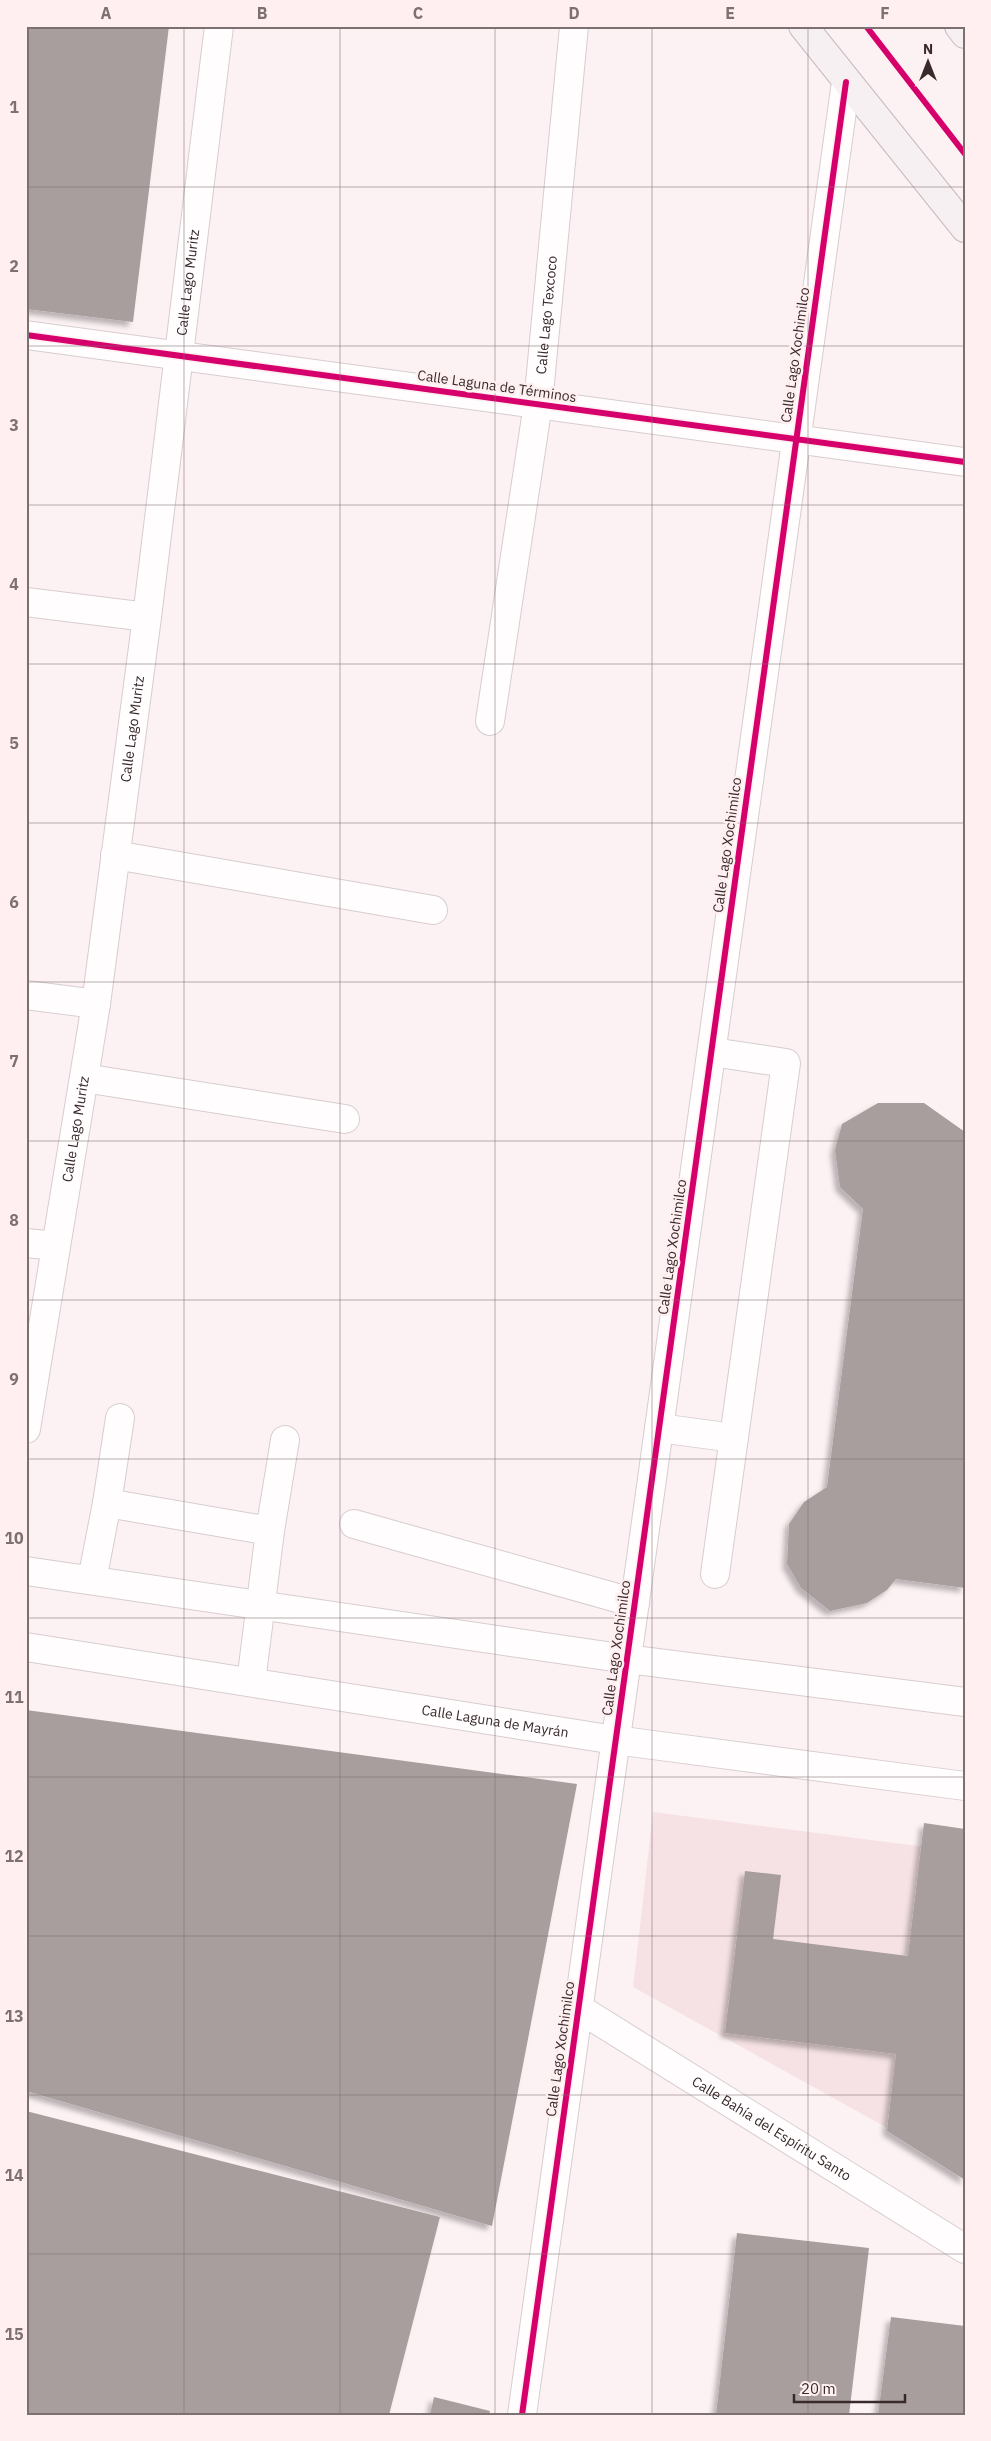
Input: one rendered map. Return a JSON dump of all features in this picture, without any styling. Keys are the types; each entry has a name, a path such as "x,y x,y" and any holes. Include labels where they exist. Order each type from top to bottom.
{"main road":[{"path":"803,26 965,228"},
{"path":"959,26 965,34"}],"street":[{"name":"Calle Lago Muritz","path":"26,1429 96,1004 180,356 219,26"},
{"name":"Calle Lago Texcoco","path":"490,721 538,404 574,26"},
{"name":"Calle Lago Xochimilco","path":"522,2415 846,82"},
{"name":"Calle Laguna de Términos","path":"26,335 965,462"},
{"path":"26,602 147,616"},
{"path":"116,855 433,910"},
{"path":"26,995 96,1004"},
{"path":"712,1052 786,1063 715,1574"},
{"path":"84,1078 346,1119"},
{"path":"26,1243 56,1246"},
{"path":"92,1580 107,1503 120,1418"},
{"path":"659,1428 734,1438"},
{"path":"252,1682 270,1530 285,1440"},
{"path":"107,1503 270,1530"},
{"path":"354,1524 635,1602"},
{"path":"26,1571 627,1659 965,1702"},
{"name":"Calle Laguna de Mayrán","path":"26,1647 615,1740 965,1786"},
{"name":"Calle Bahía del Espíritu Santo","path":"578,2008 965,2249"}],"shaded area":[{"path":"653,1812 965,1852 965,2171 633,1987"}],"building":[{"path":"26,26 169,26 133,322 26,309"},
{"path":"878,1103 924,1103 965,1132 965,1588 896,1579 887,1590 867,1603 830,1611 801,1588 787,1564 789,1524 804,1502 827,1487 863,1209 840,1187 835,1150 842,1124"},
{"path":"26,1710 577,1784 492,2226 26,2091"},
{"path":"924,1823 965,1829 965,2180 887,2131 896,2054 725,2033 745,1871 781,1875 773,1939 908,1956"},
{"path":"26,2111 440,2217 389,2415 26,2415"},
{"path":"737,2233 869,2248 849,2415 716,2415"},
{"path":"891,2317 965,2326 965,2415 878,2415"},
{"path":"434,2397 490,2411 489,2415 430,2415"}],"cycle path":[{"path":"866,26 965,154"},
{"path":"522,2415 846,82"},
{"path":"26,335 965,462"}]}
